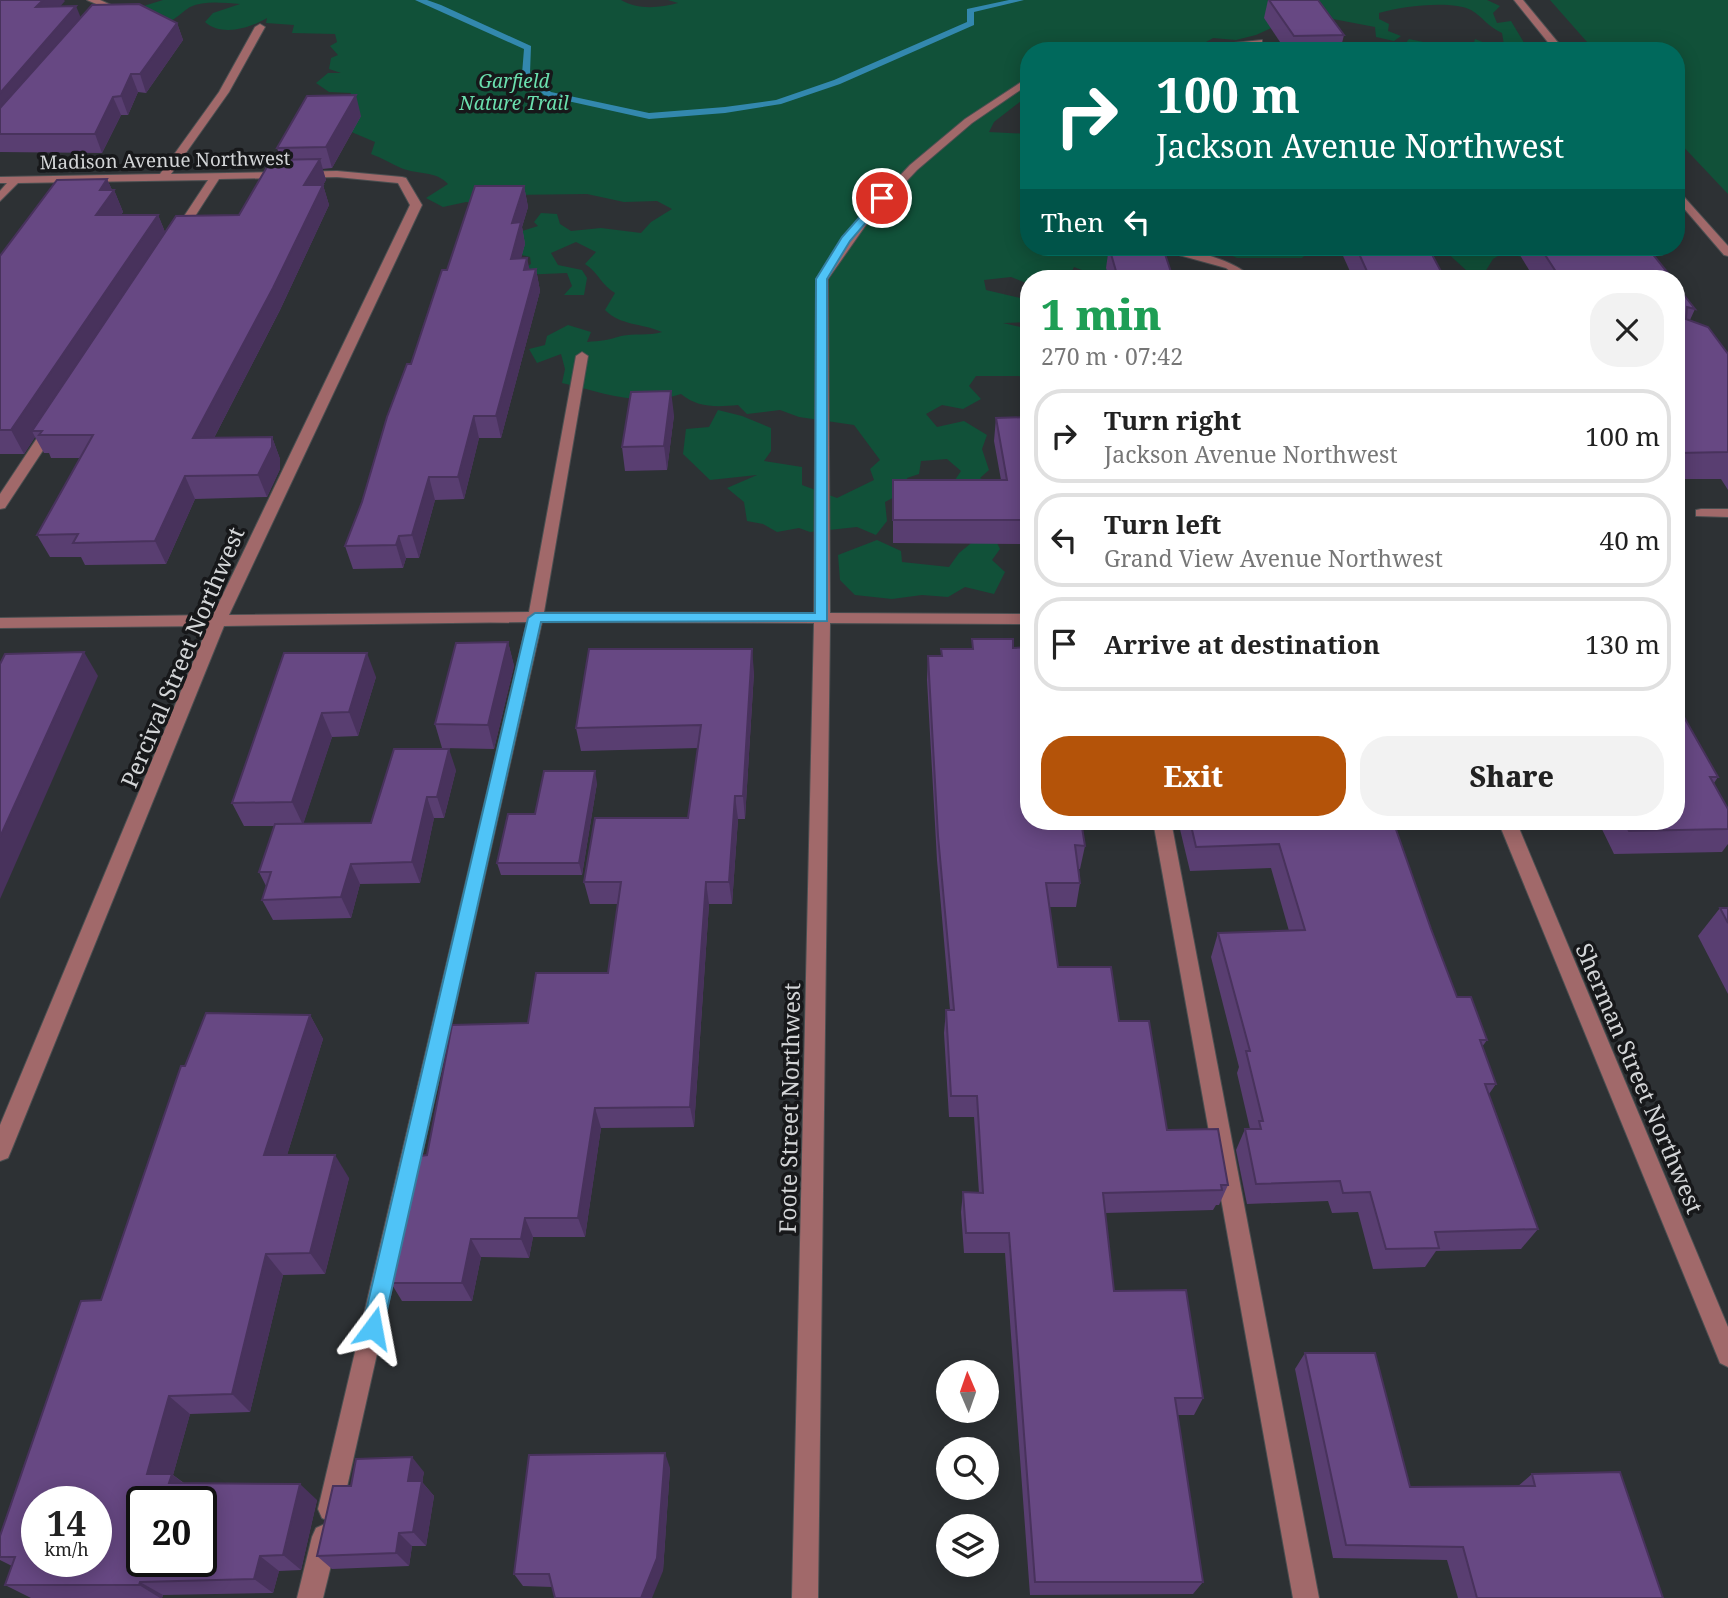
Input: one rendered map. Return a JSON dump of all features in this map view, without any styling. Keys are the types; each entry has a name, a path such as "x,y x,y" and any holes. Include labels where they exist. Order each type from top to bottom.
{"street":[{"path":"82,35 107,5 91,0"},
{"path":"1518,0 1553,42"},
{"path":"163,178 224,92 260,27"},
{"name":"Foote Street Northwest","path":"805,1598 822,618 822,279 846,239 882,198 942,141 1020,86"},
{"name":"Madison Avenue Northwest","path":"0,180 337,174 402,180 407,190"},
{"path":"170,245 215,177"},
{"path":"0,198 15,180"},
{"name":"Percival Street Northwest","path":"0,1152 218,621 416,205 407,190"},
{"path":"1685,202 1728,253"},
{"path":"1191,256 1230,266 1235,270"},
{"path":"310,1598 535,618 582,356"},
{"path":"0,505 59,415"},
{"path":"1701,513 1728,513"},
{"path":"0,623 535,618 1020,619"},
{"path":"1164,830 1306,1598"},
{"name":"Sherman Street Northwest","path":"1511,830 1728,1355"}],"green space":[{"name":"Garfield Nature Trail","path":"163,0 621,0 649,7 678,3 668,0 1487,0 1500,6 1493,13 1497,23 1511,21 1524,42 1504,42 1502,33 1471,10 1439,5 1413,6 1379,13 1379,19 1389,24 1388,31 1401,36 1394,41 1376,37 1375,27 1333,19 1304,25 1280,24 1256,35 1236,40 1213,38 1206,42 1020,42 1020,102 994,122 989,132 1020,134 1020,256 1128,256 1131,268 1020,270 1020,280 1011,277 984,280 986,290 1020,298 1020,322 1003,323 1020,327 1020,376 976,376 969,386 981,399 963,409 942,405 926,414 937,427 964,421 987,435 982,449 989,470 980,478 990,483 992,533 1000,549 992,560 1005,572 994,594 965,587 948,597 922,595 892,599 855,595 840,580 838,555 877,540 901,551 902,562 949,567 959,553 975,540 953,483 961,471 947,459 921,461 919,474 907,478 910,489 885,502 887,521 876,535 857,527 810,532 799,528 777,532 763,524 747,521 744,502 727,488 757,475 710,480 683,454 686,429 709,427 718,410 771,428 771,451 764,461 802,467 802,485 837,498 874,480 870,469 880,460 854,425 799,417 780,410 747,414 738,405 708,406 687,399 681,394 666,398 636,399 562,383 565,369 561,354 537,363 529,349 545,345 547,336 568,325 591,332 587,342 662,332 625,322 605,310 615,293 585,264 596,252 576,242 551,253 558,265 582,270 587,278 584,295 564,295 572,286 567,273 469,277 520,271 531,264 530,257 513,253 519,232 538,226 534,222 541,213 557,214 560,224 571,231 601,228 641,233 651,222 672,209 657,201 624,202 587,194 509,195 481,204 466,202 443,207 426,198 448,184 443,180 401,168 371,154 375,142 342,128 351,93 329,92 316,83 328,73 341,73 329,69 331,58 338,55 330,46 337,42 335,34 292,33 294,25 266,23 267,18 244,28 228,30 212,27 205,22 213,13 240,4 202,3 190,7 167,23 134,9"},
{"path":"1550,0 1728,0 1728,194 1685,148 1685,42 1587,42"},
{"path":"1232,256 1304,256 1302,258"},
{"path":"1451,256 1498,256 1486,270 1466,270"}],"building":[{"path":"0,0 43,0 36,7 76,6 0,93"},
{"path":"1269,0 1318,0 1344,35 1294,36"},
{"path":"139,4 177,23 140,74 131,74 121,96 113,97 95,134 0,134 0,108 92,5"},
{"path":"356,95 326,147 277,148 307,96"},
{"path":"320,159 304,185 323,185 273,288 193,438 272,437 272,447 258,475 185,476 155,541 73,543 78,534 37,535 93,435 39,435 42,431 32,431 176,216 239,215 271,160"},
{"path":"107,179 100,190 114,190 96,215 158,215 11,430 0,430 0,256 57,180"},
{"path":"475,186 524,186 512,223 521,222 511,259 527,258 524,270 536,269 496,416 474,416 458,477 429,477 412,535 399,536 396,545 345,546 362,502 387,417 407,364 411,364 442,270 447,270"},
{"path":"1112,256 1166,256 1170,270 1116,270"},
{"path":"1360,256 1433,256 1440,270 1366,270"},
{"path":"1546,256 1654,256 1666,270 1555,270"},
{"path":"1685,296 1695,309 1687,307 1686,319 1708,327 1728,354 1728,452 1685,453"},
{"path":"671,391 664,446 622,447 631,392"},
{"path":"1020,417 1020,520 893,520 893,480 1007,480 996,418"},
{"path":"972,639 1013,639 1013,648 1020,648 1020,830 1082,830 1085,846 1075,845 1080,883 1046,883 1058,967 1111,967 1119,1021 1149,1021 1167,1130 1218,1129 1228,1185 1221,1185 1222,1190 1103,1193 1114,1291 1186,1290 1203,1398 1175,1398 1203,1582 1035,1582 1009,1233 966,1233 963,1192 983,1193 977,1096 951,1096 946,1010 954,1010 938,836 928,656 942,656 941,649 973,649"},
{"path":"508,642 488,725 435,724 456,643"},
{"path":"589,649 752,649 743,796 735,796 729,882 706,882 690,1107 595,1108 578,1218 525,1218 521,1239 471,1239 462,1283 391,1283 420,1156 427,1155 452,1025 528,1023 536,973 608,973 621,882 584,882 595,818 688,818 701,725 576,728"},
{"path":"84,652 0,837 0,664 5,654"},
{"path":"284,653 367,653 349,712 322,713 292,802 232,803"},
{"path":"1685,719 1718,777 1710,777 1728,809 1728,829 1685,830"},
{"path":"394,749 449,749 437,797 427,797 412,862 351,864 341,897 262,900 271,872 259,872 275,824 371,823"},
{"path":"544,771 595,771 579,863 497,863 508,814 535,814"},
{"path":"1192,830 1396,830 1457,997 1471,997 1487,1040 1480,1040 1496,1084 1485,1084 1538,1229 1435,1232 1439,1248 1386,1249 1370,1192 1343,1193 1340,1181 1256,1184 1245,1129 1261,1129 1259,1121 1263,1121 1246,1051 1250,1051 1218,933 1305,930 1279,844 1196,847"},
{"path":"1720,908 1728,908 1728,923"},
{"path":"206,1013 310,1015 264,1155 335,1155 310,1253 266,1254 232,1394 169,1396 147,1474 172,1474 169,1483 300,1484 283,1555 260,1556 254,1579 140,1582 139,1585 5,1585 15,1557 0,1557 0,1536 81,1301 101,1300 181,1066 185,1066"},
{"path":"1305,1353 1375,1353 1410,1487 1535,1486 1532,1474 1620,1472 1663,1598 1477,1598 1463,1547 1346,1545"},
{"path":"665,1453 657,1558 641,1598 555,1598 549,1574 514,1574 529,1455"},
{"path":"412,1457 408,1481 422,1481 413,1532 399,1533 396,1553 317,1556 333,1486 351,1486 356,1459"}],"waterway":[{"path":"419,0 528,48 526,74 548,94 649,116 725,110 778,102 837,82 971,23 970,11 1020,0"}],"route":[{"path":"373,1328 523,681 535,618 822,618 822,279 846,239 882,198"}]}
